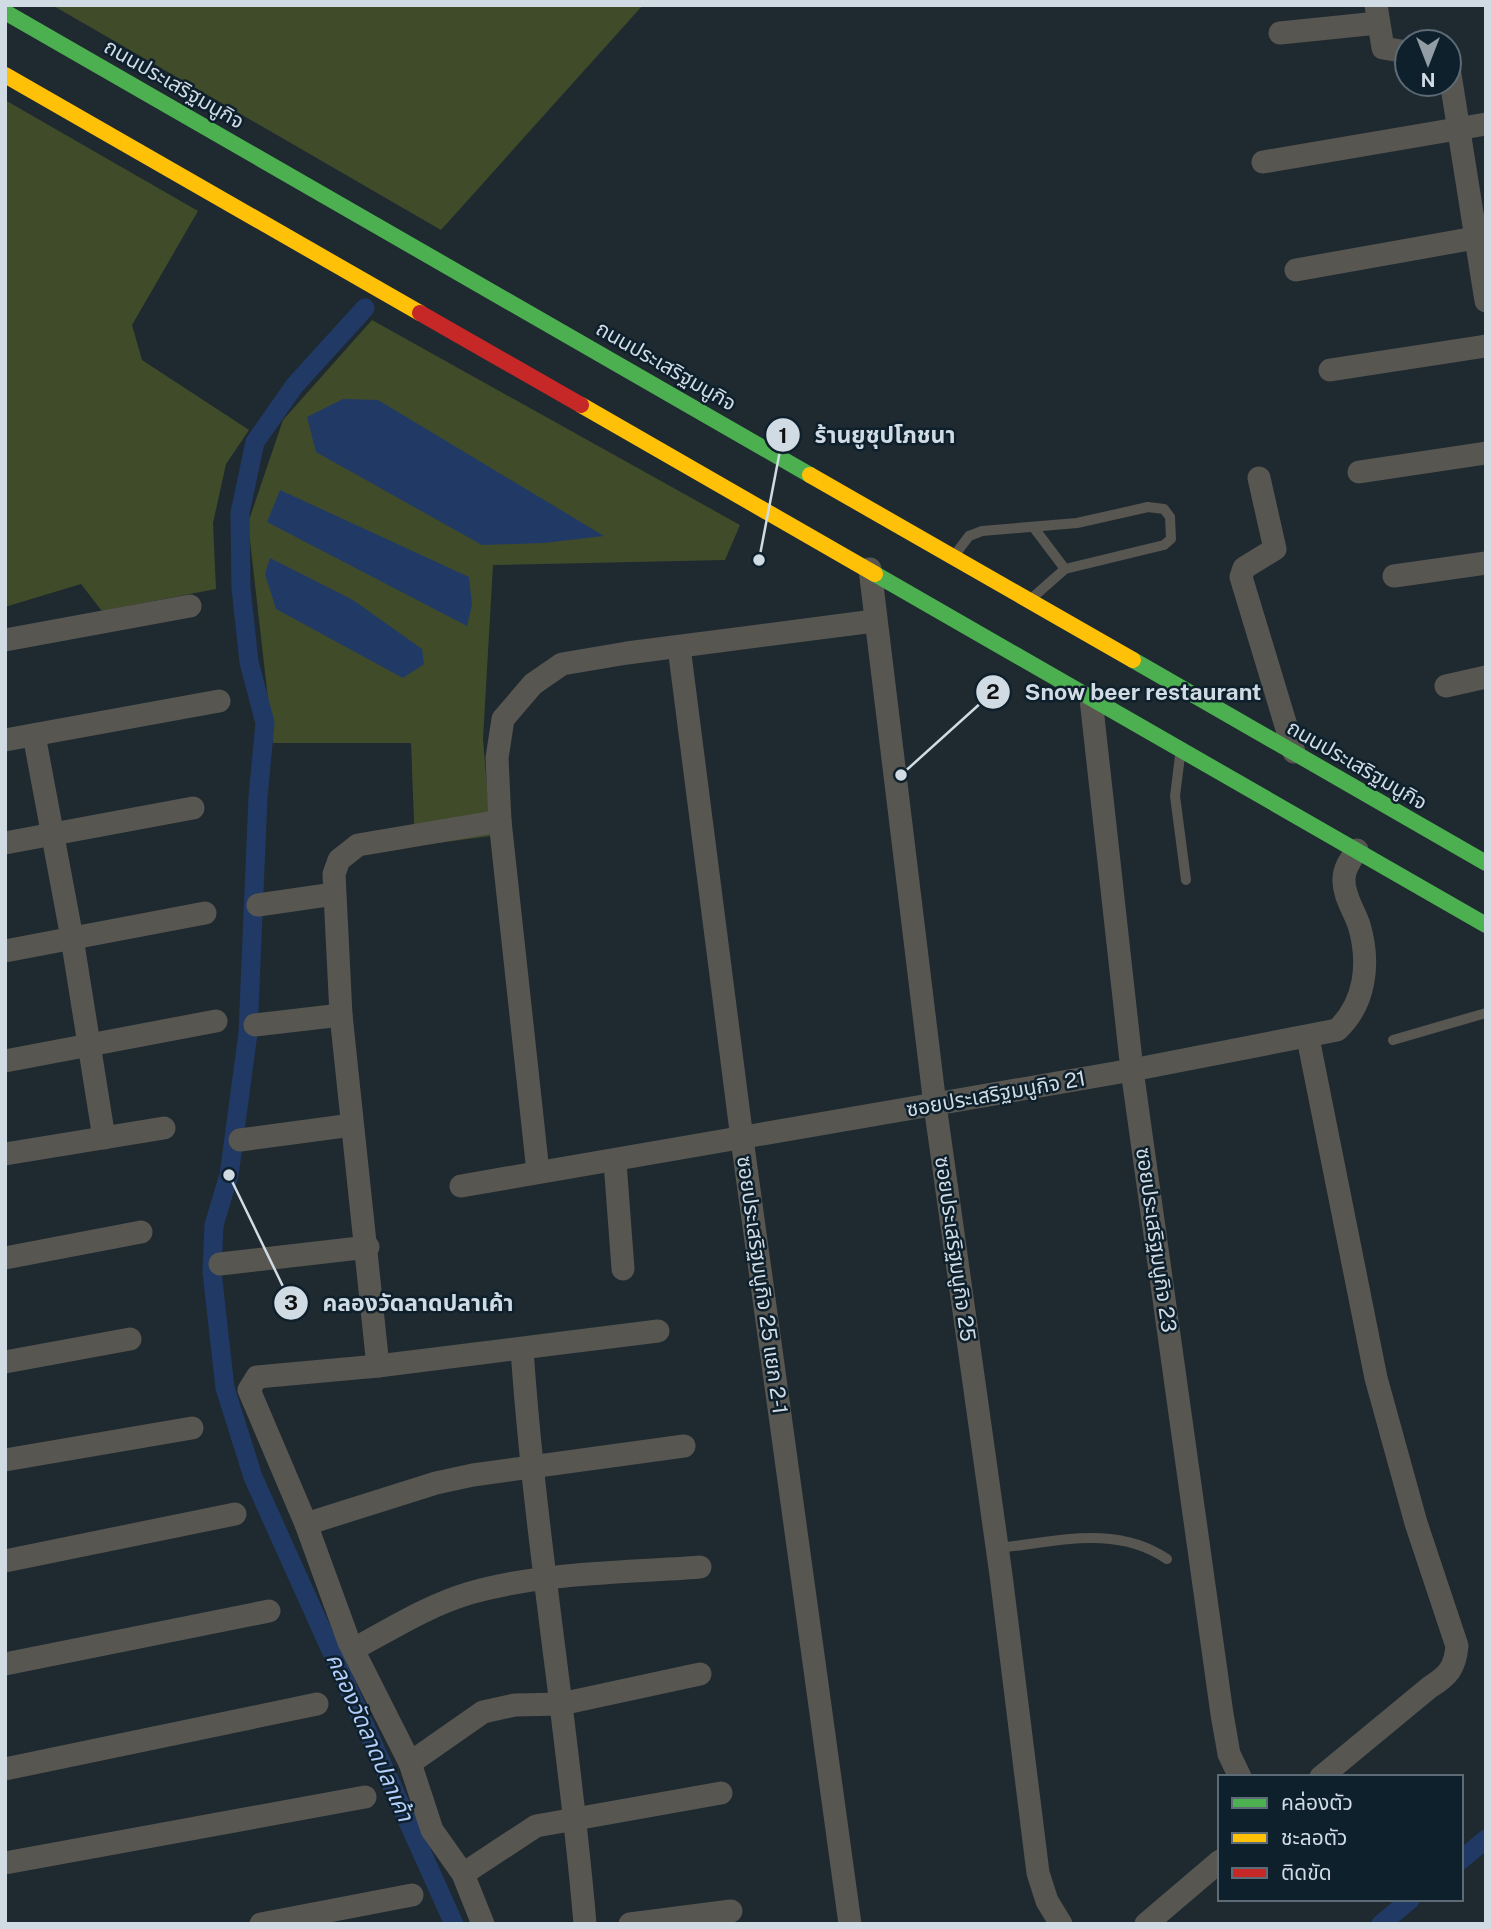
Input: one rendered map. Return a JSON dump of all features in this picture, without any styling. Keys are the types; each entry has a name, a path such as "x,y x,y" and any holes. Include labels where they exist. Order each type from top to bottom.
{"main road":[{"name":"ถนนประเสริฐมนูกิจ","path":"5,12 1486,863"},
{"path":"5,75 870,569 1486,925"}],"street":[{"path":"1280,33 1377,14 1383,48 1393,50"},
{"path":"1453,98 1480,237 1486,301"},
{"path":"1263,162 1486,124"},
{"path":"1296,270 1480,237"},
{"path":"1330,370 1486,346"},
{"path":"1359,472 1486,453"},
{"path":"1259,478 1275,549 1244,568 1241,577 1294,752"},
{"path":"1394,576 1486,563"},
{"name":"ซอยประเสริฐมนูกิจ 25","path":"870,569 874,621 935,1105 998,1548 1038,1873 1047,1900 1061,1924"},
{"path":"5,640 190,606"},
{"path":"538,1172 500,821 498,738 503,719 533,684 562,664 874,621"},
{"name":"ซอยประเสริฐมนูกิจ 25 แยก 2-1","path":"679,647 742,1139 850,1924"},
{"path":"1446,686 1486,677"},
{"name":"ซอยประเสริฐมนูกิจ 23","path":"1091,699 1132,1070 1222,1714 1229,1754 1239,1775"},
{"path":"5,740 219,701"},
{"path":"34,735 91,1045 104,1138"},
{"path":"5,842 193,808"},
{"path":"378,1366 368,1247 341,1014 334,874 339,860 358,845 500,821"},
{"name":"ซอยประเสริฐมนูกิจ 21","path":"461,1186 1132,1070 1308,1038 1337,1030 1352,1016 1361,992 1366,964 1359,926 1343,881 1346,867 1357,850"},
{"path":"258,905 334,894"},
{"path":"5,951 205,913"},
{"path":"255,1025 341,1014"},
{"path":"5,1061 216,1021"},
{"path":"1308,1038 1376,1378 1416,1523 1457,1646 1455,1662 1448,1676 1323,1775"},
{"path":"240,1140 352,1125"},
{"path":"5,1154 164,1128"},
{"path":"615,1161 623,1269"},
{"path":"5,1258 141,1232"},
{"path":"220,1264 368,1247"},
{"path":"483,1924 463,1874 432,1830 410,1763 354,1649 306,1524 249,1390 250,1384 257,1377 378,1366 659,1331"},
{"path":"5,1362 130,1339"},
{"path":"522,1349 531,1466 576,1819 585,1924"},
{"path":"5,1460 192,1428"},
{"path":"306,1524 436,1483 531,1466 684,1446"},
{"path":"5,1561 235,1514"},
{"path":"354,1649 434,1607 471,1592 545,1579 700,1567"},
{"path":"5,1664 269,1611"},
{"path":"410,1763 483,1712 515,1705 561,1704 700,1674"},
{"path":"5,1769 317,1704"},
{"path":"463,1874 536,1826 721,1793"},
{"path":"5,1863 365,1797"},
{"path":"1146,1924 1218,1863"},
{"path":"261,1924 412,1895"},
{"path":"630,1924 731,1911"}],"lane":[{"path":"954,557 969,536 982,531 1077,523 1148,507 1164,509 1170,517 1171,539 1164,545 1065,569 1031,600"},
{"path":"1034,528 1065,569"},
{"path":"1181,750 1175,796 1186,880"},
{"path":"1393,1040 1486,1013"},
{"path":"998,1548 1110,1536 1146,1545 1167,1559"}],"green space":[{"path":"52,5 643,5 441,230"},
{"path":"5,100 198,211 132,325 142,360 249,430 226,464 213,523 216,589 102,611 81,584 5,607"},
{"path":"372,320 740,525 725,560 493,565 483,739 491,836 415,846 411,743 273,743 248,523 283,420"}],"water":[{"path":"343,399 378,400 604,536 544,543 482,545 316,452 307,417"},
{"path":"280,490 469,577 472,605 467,626 267,522"},
{"path":"270,558 353,600 422,649 424,664 403,678 276,609 265,574"}],"waterway":[{"name":"คลองวัดลาดปลาเค้า","path":"365,308 295,385 255,442 240,513 241,588 249,662 265,723 258,797 248,1033 229,1175 214,1225 212,1272 225,1388 253,1477 454,1924"},
{"path":"1463,1858 1486,1839"},
{"path":"1381,1924 1409,1901"}],"traffic: fast":[{"path":"5,12 810,475"},
{"path":"875,574 1486,925"},
{"path":"1133,660 1486,863"}],"traffic: slow":[{"path":"5,75 420,313"},
{"path":"581,405 875,574"},
{"path":"810,475 1133,660"}],"traffic: jam":[{"path":"420,313 581,405"}],"place":[{"name":"ร้านยูซุปโภชนา","path":"759,560"},
{"name":"Snow beer restaurant","path":"901,775"},
{"name":"คลองวัดลาดปลาเค้า","path":"229,1175"}]}
